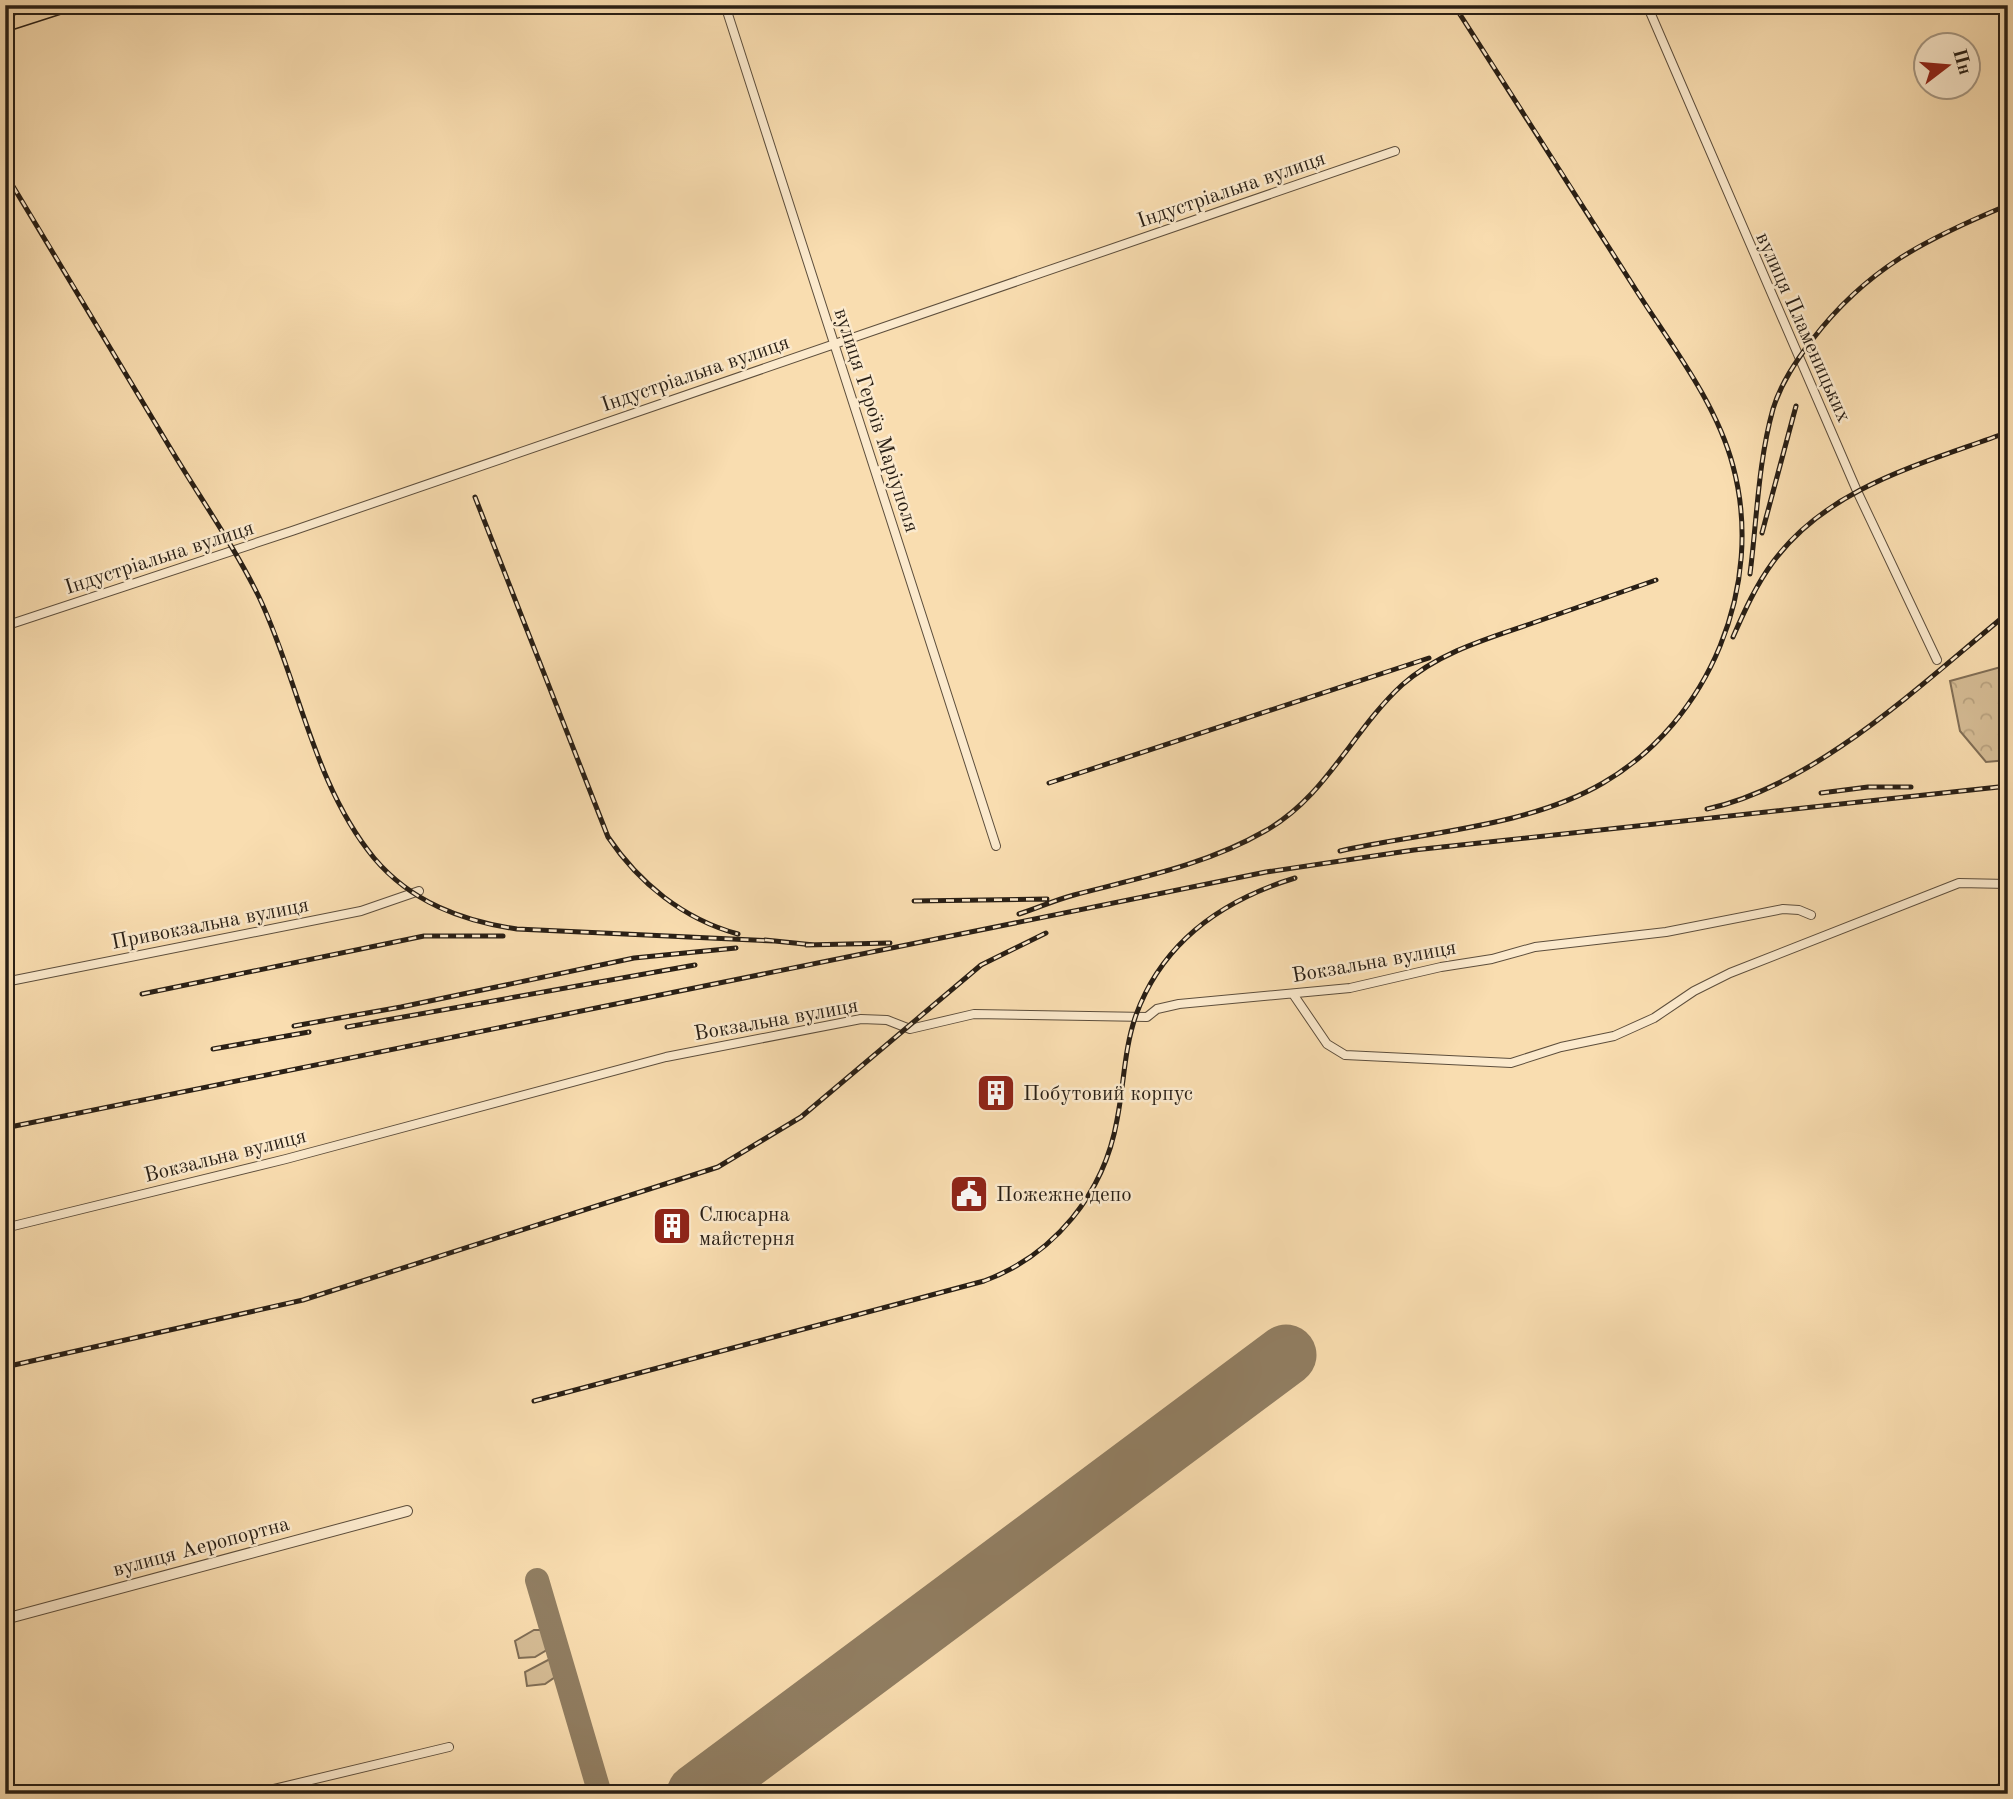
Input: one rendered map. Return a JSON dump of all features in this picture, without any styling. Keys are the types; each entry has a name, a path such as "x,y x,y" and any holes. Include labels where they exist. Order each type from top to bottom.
{"main road":[{"path":"5,25 67,5"}],"street":[{"name":"вулиця Героїв Маріуполя","path":"725,5 996,846"},
{"name":"вулиця Пламеницьких","path":"1647,5 1857,491 1937,660"},
{"name":"Індустріальна вулиця","path":"5,626 292,531 834,342 1395,151"},
{"path":"1293,994 1327,1044 1345,1055 1511,1063 1550,1050 1614,1036 1654,1018 1694,991 1730,973 1959,883 2008,884"},
{"name":"Привокзальна вулиця","path":"5,982 361,911 419,891"},
{"name":"Вокзальна вулиця","path":"5,1228 286,1159 666,1057 861,1019 887,1020 910,1029 974,1014 1147,1017 1157,1009 1179,1004 1350,988 1553,944 1654,934 1783,909 1799,910 1811,915"},
{"name":"вулиця Аеропортна","path":"5,1619 407,1511"},
{"path":"253,1794 449,1746"},
{"path":"1978,1794 2008,1786"}],"green space":[{"path":"2008,665 2008,760 1986,762 1960,731 1950,681"},
{"path":"534,1630 544,1630 550,1648 535,1657 519,1658 515,1641"},
{"path":"553,1660 558,1675 545,1684 527,1686 525,1672"}],"taxiway":[{"path":"537,1580 600,1794"}],"runway":[{"path":"697,1794 1286,1355"}],"railway":[{"path":"1340,851 1475,826 1542,810 1603,783 1641,756 1673,724 1700,687 1720,646 1734,602 1741,557 1741,511 1733,466 1716,419 1678,353 1454,5"},
{"path":"5,173 249,578 273,629 321,765 336,798 353,829 374,858 389,873 421,898 457,915 517,929 774,941"},
{"path":"1750,574 1768,429 1780,390 1800,356 1854,293 1900,258 1951,230 2008,205"},
{"path":"1762,533 1796,406"},
{"path":"1733,637 1756,589 1773,562 1796,536 1821,514 1880,480 2008,432"},
{"path":"475,497 608,837 620,854 664,897 699,919 738,934"},
{"path":"1019,914 1067,897 1196,862 1243,843 1286,817 1305,800 1384,703 1402,685 1431,664 1480,641 1656,580"},
{"path":"1707,809 1748,797 1828,755 1904,700 2008,613"},
{"path":"1049,783 1429,658"},
{"path":"5,1128 1266,872 1414,850 2008,786"},
{"path":"1821,793 1868,787 1911,787"},
{"path":"534,1401 984,1281 1009,1270 1032,1255 1072,1218 1101,1173 1117,1120 1132,1028 1148,989 1162,965 1179,945 1220,912 1244,898 1295,878"},
{"path":"914,901 1047,899"},
{"path":"5,1367 303,1300 718,1167 801,1117 981,965 1046,933"},
{"path":"142,994 424,936 503,936"},
{"path":"765,940 814,945"},
{"path":"806,945 890,943"},
{"path":"294,1026 401,1007 634,958 736,948"},
{"path":"347,1027 695,965"},
{"path":"213,1049 309,1032"}],"place":[{"name":"Побутовий корпус","path":"996,1093"},
{"name":"Пожежне депо","path":"969,1194"},
{"name":"Слюсарна майстерня","path":"672,1226"}]}
